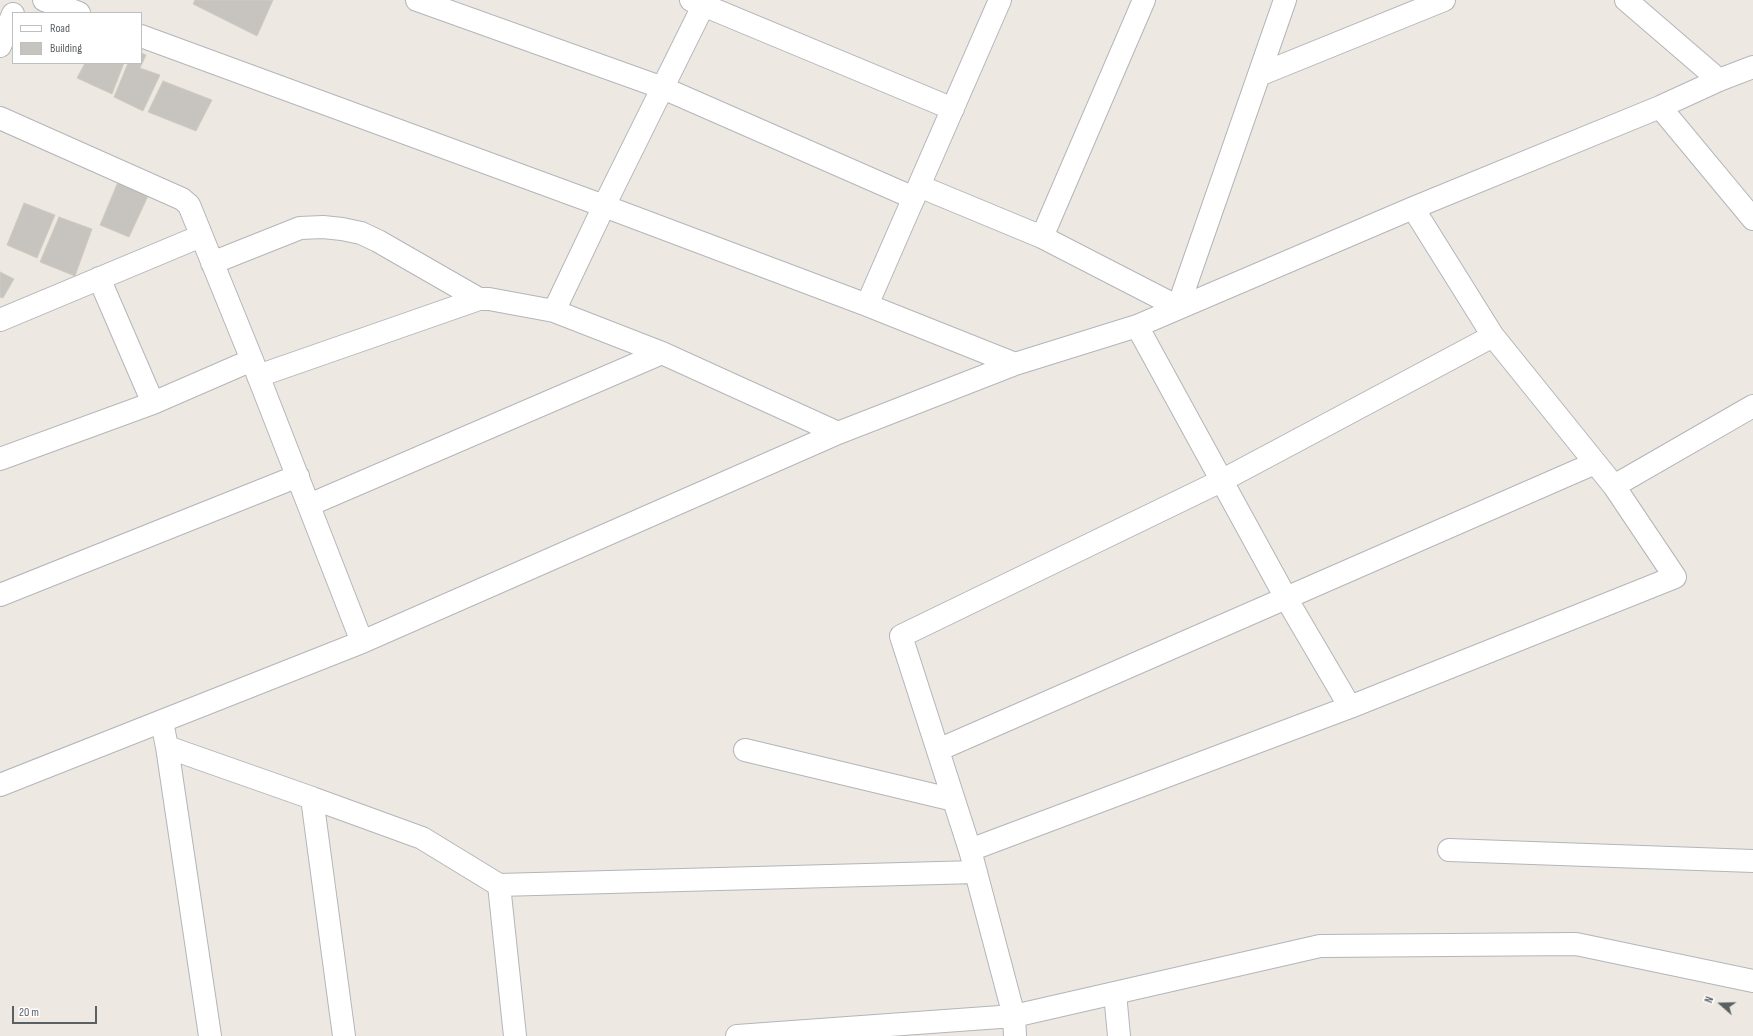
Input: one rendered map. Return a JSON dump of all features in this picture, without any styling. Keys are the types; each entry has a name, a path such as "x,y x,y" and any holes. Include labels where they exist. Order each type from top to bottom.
{"street":[{"path":"13,12 18,0"},
{"path":"44,0 76,12"},
{"path":"417,0 663,88 916,192 1042,237 1178,307"},
{"path":"867,305 1000,0"},
{"path":"1042,237 1144,0"},
{"path":"1178,307 1285,0"},
{"path":"1259,75 1444,0"},
{"path":"1626,0 1719,80"},
{"path":"554,311 663,88 700,2 953,109"},
{"path":"0,46 12,16"},
{"path":"142,36 604,206 867,305 1016,364"},
{"path":"0,785 362,642 838,433 1016,364 1138,326 1178,307 1413,208 1660,107 1719,80 1753,67"},
{"path":"1660,107 1753,219"},
{"path":"0,118 182,199 189,204 298,476 362,642"},
{"path":"970,850 1350,707 1675,577 1614,486 1493,336 1413,208"},
{"path":"212,263 300,228 323,227 342,229 361,234 378,241 479,299"},
{"path":"0,320 201,236"},
{"path":"99,278 152,403"},
{"path":"0,458 152,403 255,368 479,299 490,299 554,311 662,353 838,433"},
{"path":"1138,326 1286,598 1350,707"},
{"path":"1015,1026 970,850 901,636 1221,481 1493,336"},
{"path":"309,505 662,353"},
{"path":"1614,486 1753,406"},
{"path":"938,750 1595,463"},
{"path":"0,595 298,476"},
{"path":"162,722 210,1036"},
{"path":"167,747 422,838 499,885 976,872"},
{"path":"745,750 954,800"},
{"path":"312,798 344,1036"},
{"path":"1449,850 1753,861"},
{"path":"499,885 515,1036"},
{"path":"737,1036 1015,1026 1116,993 1320,946 1576,944 1753,981"},
{"path":"1116,993 1119,1036"}],"building":[{"path":"195,0 273,0 257,36 193,4"},
{"path":"142,53 146,55 142,64"},
{"path":"84,64 124,64 112,94 77,78"},
{"path":"128,64 142,64 140,68 160,75 143,111 114,97"},
{"path":"163,81 212,100 196,131 148,112"},
{"path":"118,182 148,196 129,237 100,225"},
{"path":"24,203 55,215 37,258 7,245"},
{"path":"59,217 92,229 75,276 40,262"},
{"path":"0,272 14,279 3,298 0,297"}]}
